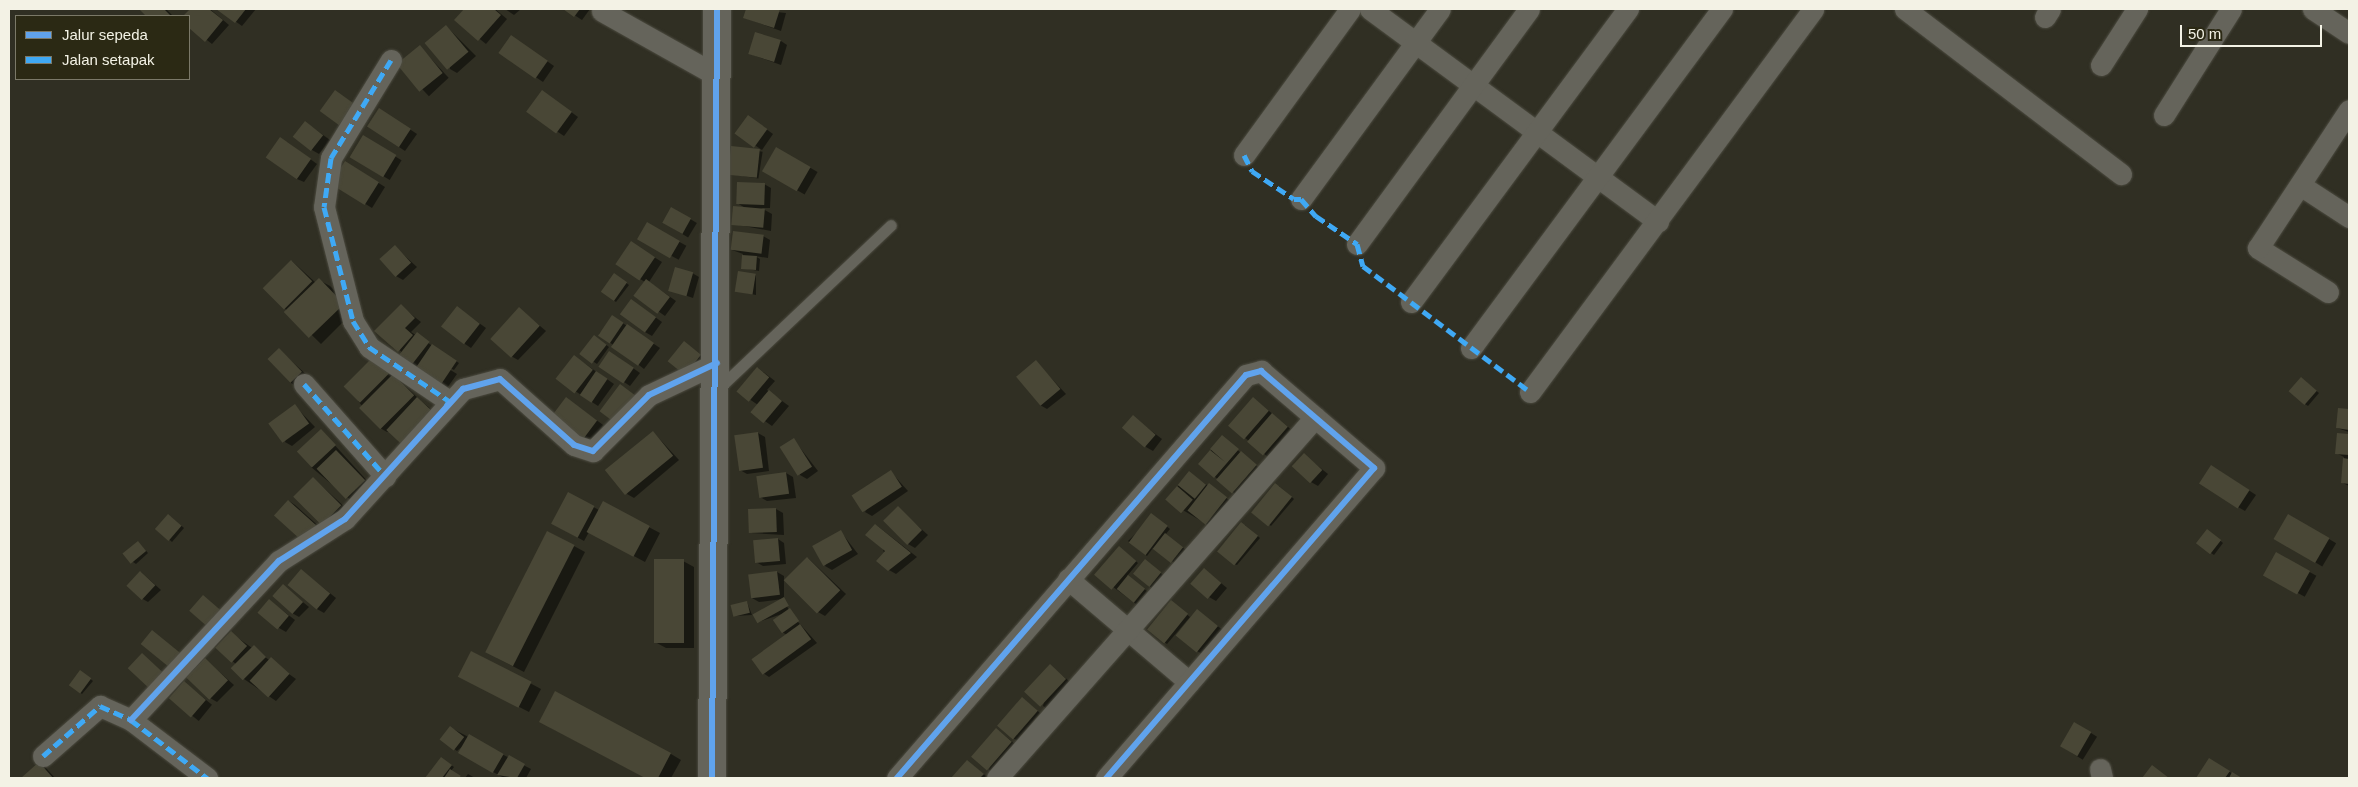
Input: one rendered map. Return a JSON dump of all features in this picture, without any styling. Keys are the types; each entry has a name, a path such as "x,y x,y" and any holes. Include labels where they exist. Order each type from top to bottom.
{"street":[{"path":"712,778 717,390 717,9"},
{"path":"1244,155 1350,9"},
{"path":"1370,9 1658,221"},
{"path":"1302,199 1440,9"},
{"path":"1357,244 1529,9"},
{"path":"1410,302 1628,9"},
{"path":"1471,348 1722,9"},
{"path":"1530,392 1813,9"},
{"path":"1905,9 2121,174"},
{"path":"2101,65 2137,9"},
{"path":"2164,115 2232,9"},
{"path":"2313,9 2349,33"},
{"path":"602,11 718,76"},
{"path":"391,60 331,158 324,207 353,321 369,347 449,401"},
{"path":"2328,292 2258,248 2347,120"},
{"path":"2300,186 2349,217"},
{"path":"131,720 278,561 345,519 385,476 449,401 463,389 500,380 574,445 594,451 649,395 717,363"},
{"path":"898,778 1246,375 1261,371 1374,468 1106,778"},
{"path":"304,384 385,476"},
{"path":"997,778 1315,417"},
{"path":"1068,579 1189,682"},
{"path":"43,756 100,706 131,720 207,778"}],"lane":[{"path":"717,390 891,225"}],"building":[{"path":"139,9 164,9 170,15 145,15"},
{"path":"190,9 209,9 223,20 205,42 190,29 190,15 184,15"},
{"path":"216,9 246,9 235,23"},
{"path":"464,9 494,9 501,15 478,41 454,20"},
{"path":"563,9 580,9 574,17"},
{"path":"746,9 780,9 774,28 743,18"},
{"path":"446,25 468,52 447,70 425,43"},
{"path":"755,32 781,40 774,62 748,54"},
{"path":"511,35 548,61 535,79 498,53"},
{"path":"420,45 443,73 419,92 397,64"},
{"path":"335,90 354,104 339,125 320,111"},
{"path":"542,90 572,112 556,134 526,112"},
{"path":"379,108 411,129 399,147 367,126"},
{"path":"748,115 767,129 754,148 734,134"},
{"path":"305,121 323,135 311,151 293,137"},
{"path":"363,135 396,155 383,177 350,157"},
{"path":"280,137 311,159 297,179 266,157"},
{"path":"731,146 760,149 757,178 728,175"},
{"path":"776,147 811,167 797,191 762,171"},
{"path":"345,161 379,182 365,205 331,184"},
{"path":"737,182 765,183 764,205 736,204"},
{"path":"733,206 765,209 763,228 731,225"},
{"path":"671,207 691,218 682,234 662,223"},
{"path":"647,222 680,241 670,258 637,239"},
{"path":"733,231 764,235 761,254 731,250"},
{"path":"631,241 655,257 639,280 615,264"},
{"path":"395,245 411,263 395,277 379,259"},
{"path":"742,255 757,256 756,270 741,269"},
{"path":"291,260 312,281 284,309 263,288"},
{"path":"675,267 693,272 686,296 668,291"},
{"path":"738,271 756,274 752,295 735,292"},
{"path":"614,273 627,282 614,301 601,292"},
{"path":"319,278 344,304 309,338 284,312"},
{"path":"646,279 670,297 657,314 633,296"},
{"path":"631,299 656,317 645,333 620,314"},
{"path":"401,304 415,318 405,328 413,335 398,352 374,331"},
{"path":"457,306 480,324 464,344 441,326"},
{"path":"519,307 540,326 511,358 490,339"},
{"path":"612,315 624,323 610,344 598,336"},
{"path":"627,324 654,343 638,366 611,347"},
{"path":"417,332 430,342 409,369 396,359"},
{"path":"594,335 607,345 592,364 579,354"},
{"path":"684,341 701,355 685,375 668,361"},
{"path":"432,344 457,361 438,388 414,371"},
{"path":"279,348 302,372 290,383 267,359"},
{"path":"609,351 634,368 623,384 598,367"},
{"path":"574,355 593,370 574,393 556,379"},
{"path":"374,356 390,372 360,403 344,386"},
{"path":"1036,360 1060,389 1041,406 1016,377"},
{"path":"757,367 769,377 749,402 736,392"},
{"path":"596,371 608,379 591,403 580,395"},
{"path":"393,374 414,395 380,429 359,408"},
{"path":"2301,377 2317,391 2304,405 2289,391"},
{"path":"620,384 640,399 620,426 600,411"},
{"path":"769,390 782,401 763,423 750,412"},
{"path":"417,397 433,412 402,445 386,430"},
{"path":"566,397 597,420 583,440 552,416"},
{"path":"1253,397 1269,411 1244,439 1228,426"},
{"path":"295,404 309,423 282,443 268,423"},
{"path":"2338,408 2349,409 2349,430 2336,428"},
{"path":"1272,413 1288,427 1263,455 1247,442"},
{"path":"1133,415 1156,435 1144,448 1122,428"},
{"path":"321,429 336,445 312,468 297,452"},
{"path":"653,431 673,456 625,495 605,470"},
{"path":"758,432 763,468 739,471 734,435"},
{"path":"2337,433 2349,434 2349,455 2335,454"},
{"path":"1222,435 1239,449 1214,478 1198,464 1210,450 1225,462 1210,449"},
{"path":"794,438 812,467 798,476 780,447"},
{"path":"336,450 365,480 346,499 317,469"},
{"path":"1241,451 1257,465 1232,493 1216,480"},
{"path":"1304,453 1322,470 1310,483 1292,466"},
{"path":"2343,458 2349,459 2349,484 2341,483"},
{"path":"2211,465 2250,490 2238,509 2199,483"},
{"path":"891,470 902,487 862,512 852,496"},
{"path":"1189,471 1206,485 1195,499 1178,485"},
{"path":"786,472 789,494 759,498 756,476"},
{"path":"313,477 341,505 321,525 293,497"},
{"path":"1209,483 1227,497 1206,525 1187,511"},
{"path":"1275,483 1292,497 1268,526 1251,513"},
{"path":"1177,486 1193,500 1181,513 1165,500"},
{"path":"568,492 594,506 578,538 551,524"},
{"path":"288,500 317,526 303,542 274,516"},
{"path":"603,501 650,526 633,557 587,532"},
{"path":"898,506 922,530 907,545 883,521"},
{"path":"776,508 777,532 749,533 748,509"},
{"path":"1151,513 1168,526 1146,555 1129,543"},
{"path":"168,514 182,526 168,541 155,529"},
{"path":"2288,514 2330,538 2315,563 2274,539"},
{"path":"1241,522 1258,536 1234,565 1217,552"},
{"path":"875,524 911,553 888,571 876,561 885,551 865,535"},
{"path":"2207,529 2221,540 2210,554 2196,543"},
{"path":"841,530 852,550 823,566 812,546"},
{"path":"547,531 575,545 513,666 485,652"},
{"path":"1165,533 1183,547 1171,563 1153,549"},
{"path":"778,538 780,561 755,563 753,540"},
{"path":"138,541 146,551 131,564 122,554"},
{"path":"1119,546 1136,561 1111,590 1094,575"},
{"path":"2276,552 2310,571 2297,595 2263,576"},
{"path":"807,557 840,590 817,614 784,580"},
{"path":"654,559 684,559 684,643 654,643"},
{"path":"1145,559 1161,572 1149,587 1133,574"},
{"path":"1204,568 1221,583 1208,599 1190,584"},
{"path":"301,569 330,593 317,610 288,585"},
{"path":"140,571 155,585 142,600 126,586"},
{"path":"777,571 780,595 751,598 748,575"},
{"path":"1128,575 1145,589 1134,603 1117,589"},
{"path":"283,584 303,602 292,614 272,596"},
{"path":"203,595 224,613 210,629 189,611"},
{"path":"784,597 789,606 757,623 753,614"},
{"path":"269,599 289,616 277,630 257,613"},
{"path":"1171,600 1188,614 1164,643 1147,630"},
{"path":"747,601 750,613 733,617 731,605"},
{"path":"790,608 799,621 782,633 773,620"},
{"path":"1197,609 1218,626 1197,652 1176,635"},
{"path":"800,624 811,639 763,675 751,659"},
{"path":"152,630 180,653 169,667 141,644"},
{"path":"231,631 247,646 231,663 215,648"},
{"path":"254,645 266,657 243,680 231,668"},
{"path":"471,651 532,682 518,708 458,677"},
{"path":"142,653 166,676 152,691 128,668"},
{"path":"271,657 290,674 268,698 250,681"},
{"path":"205,658 228,680 209,700 186,677"},
{"path":"1050,664 1066,679 1040,707 1024,692"},
{"path":"80,670 91,678 80,694 69,685"},
{"path":"184,681 206,700 191,717 169,698"},
{"path":"555,691 671,753 658,778 645,778 539,722"},
{"path":"1022,697 1038,711 1013,739 997,726"},
{"path":"2074,722 2091,732 2077,756 2060,746"},
{"path":"450,726 464,737 454,750 440,739"},
{"path":"996,728 1012,742 987,770 971,757"},
{"path":"469,734 504,754 493,773 458,753"},
{"path":"509,755 525,764 517,778 497,775"},
{"path":"441,757 452,765 442,778 425,778"},
{"path":"2209,758 2230,771 2225,778 2196,778"},
{"path":"967,760 984,774 980,778 951,778"},
{"path":"39,762 53,778 21,778"},
{"path":"2152,765 2169,778 2142,778"},
{"path":"450,769 461,776 459,778 444,778"},
{"path":"2232,772 2242,778 2229,778"}],"marked path":[{"path":"391,60 331,158 324,207 353,321 369,347 449,401 446,406"},
{"path":"1244,155 1252,171 1294,199 1301,199 1316,216 1357,244 1363,266 1530,392"},
{"path":"304,384 385,476"},
{"path":"43,756 100,706 131,720 207,778"}],"cycle path":[{"path":"712,778 717,9"},
{"path":"131,720 279,561 345,519 463,389 500,379 574,445 593,451 649,395 717,363"},
{"path":"897,778 1246,375 1261,371 1374,468 1106,778"}]}
